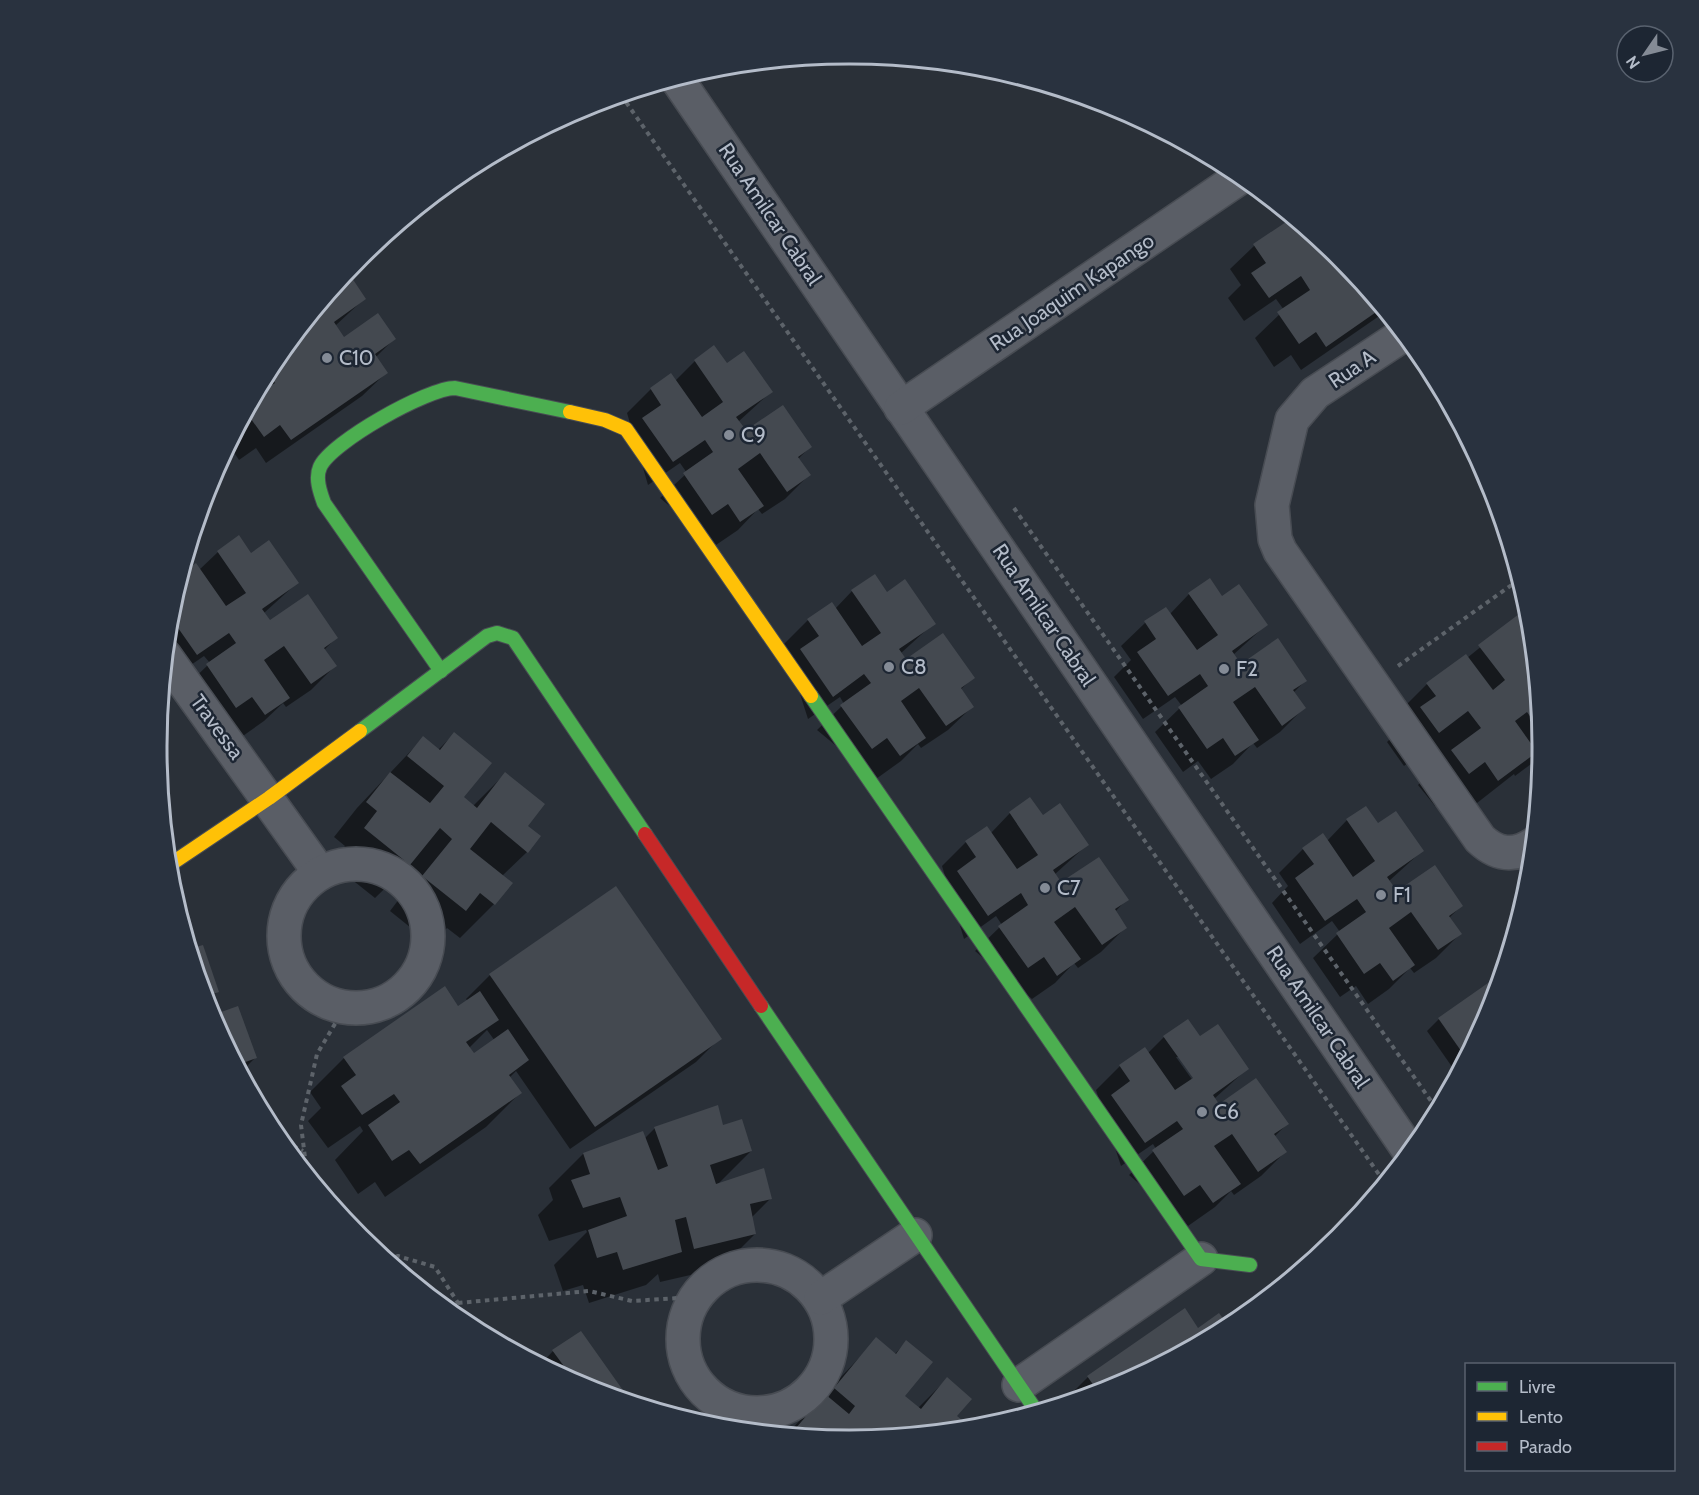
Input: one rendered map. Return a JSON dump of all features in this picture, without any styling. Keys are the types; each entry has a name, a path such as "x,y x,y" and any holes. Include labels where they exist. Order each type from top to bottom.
{"street":[{"name":"Rua Amilcar Cabral","path":"682,86 1405,1144"},
{"name":"Rua Joaquim Kapango","path":"902,408 1232,183"},
{"name":"Rua A","path":"1372,684 1280,551 1275,539 1272,505 1292,420 1302,405 1314,393 1396,339"},
{"path":"441,671 324,503 318,485 321,464 333,452 403,407 441,389 454,388 605,420 626,429 1201,1259"},
{"path":"176,860 269,798 487,636 497,633 513,638 1032,1405"},
{"name":"Travessa","path":"171,665 269,798 320,873"},
{"path":"1372,684 1480,839 1491,849 1515,854 1525,848"},
{"path":"358,863 382,868 401,880 418,897 427,919 428,943 419,974 402,993 387,1003 362,1009 334,1006 311,993 292,970 284,944 286,916 297,892 320,873 333,867 358,863"},
{"path":"821,1298 915,1235"},
{"path":"1018,1385 1201,1259 1250,1265"},
{"path":"756,1263 782,1267 802,1279 821,1298 831,1322 832,1348 820,1382 801,1400 785,1409 759,1414 746,1421 709,1396 691,1374 683,1350 684,1321 694,1297 703,1286 724,1271 756,1263"}],"path":[{"path":"626,102 1379,1177"},
{"path":"1007,498 1431,1104"},
{"path":"1372,684 1512,585"},
{"path":"305,1159 301,1125 317,1054 345,1007"},
{"path":"298,1149 304,1152"},
{"path":"395,1257 435,1267 458,1306"},
{"path":"458,1303 589,1290 632,1302 694,1297"}],"building":[{"path":"1285,222 1332,265 1375,313 1326,347 1316,332 1299,344 1277,312 1310,290 1301,276 1269,298 1251,273 1266,263 1253,244"},
{"name":"C10","path":"353,279 366,299 334,322 344,337 378,313 396,339 375,354 388,373 291,440 280,425 264,437 251,419 271,386 275,383 274,381 282,368 308,332"},
{"name":"C9","path":"714,345 727,363 744,351 773,392 736,417 746,430 783,405 812,447 798,457 811,475 787,492 760,453 738,469 764,506 740,522 728,504 712,515 683,473 713,452 705,440 673,462 642,418 661,405 650,388 671,373 702,417 723,402 694,360"},
{"path":"239,535 251,553 269,540 299,583 262,609 270,620 308,594 338,638 324,648 337,666 311,684 284,646 264,660 290,698 265,715 252,697 236,708 206,664 236,643 229,633 197,655 178,627 190,571 196,563 226,606 246,593 217,551"},
{"name":"C8","path":"875,574 887,592 905,579 936,624 899,649 906,659 943,633 975,678 961,688 974,707 946,726 919,688 901,701 926,738 900,756 887,738 872,749 840,705 871,683 864,674 833,697 800,649 819,636 807,619 832,602 862,646 881,633 851,590"},
{"name":"F2","path":"1210,578 1222,596 1239,584 1268,625 1232,651 1241,664 1278,638 1307,681 1293,690 1306,708 1282,726 1255,687 1233,702 1259,740 1235,756 1223,738 1207,749 1178,707 1208,686 1200,674 1168,696 1137,652 1156,639 1144,621 1166,607 1197,650 1218,635 1188,593"},
{"path":"1519,614 1527,658 1531,718 1527,712 1515,721 1532,745 1532,756 1498,781 1485,762 1469,774 1451,750 1481,728 1468,711 1439,733 1420,707 1436,696 1426,683 1466,654 1493,690 1505,680 1478,645"},
{"path":"454,732 492,763 464,797 477,808 505,772 545,804 528,826 541,836 528,853 491,822 470,849 513,883 495,905 480,893 466,911 422,876 452,839 440,828 410,865 364,828 377,811 366,802 390,772 430,803 444,786 407,756 423,736 440,750"},
{"name":"C7","path":"1030,797 1043,815 1060,803 1089,845 1053,870 1061,882 1099,857 1129,900 1115,909 1127,928 1102,945 1075,907 1054,922 1081,959 1057,976 1044,957 1028,968 998,926 1028,905 1021,893 988,916 957,871 976,857 965,841 987,826 1017,869 1038,855 1009,812"},
{"name":"F1","path":"1366,806 1378,823 1396,811 1424,851 1387,877 1397,891 1435,865 1463,906 1449,916 1462,934 1438,950 1411,912 1389,928 1415,965 1393,981 1380,963 1364,974 1336,933 1366,912 1357,899 1325,921 1295,878 1314,864 1302,848 1323,833 1353,877 1375,861 1346,819"},
{"path":"616,886 722,1039 595,1127 489,974"},
{"path":"203,945 219,992 213,994 197,947"},
{"path":"1491,981 1461,1051 1438,1018"},
{"path":"445,986 458,1006 480,991 499,1020 466,1042 474,1053 508,1029 529,1060 509,1075 522,1093 420,1164 409,1150 392,1161 368,1125 400,1102 394,1094 362,1115 341,1086 356,1075 343,1057"},
{"path":"238,1006 257,1058 244,1063 220,1013"},
{"name":"C6","path":"1188,1019 1200,1036 1218,1024 1249,1069 1213,1095 1219,1104 1256,1078 1289,1124 1274,1134 1287,1152 1258,1172 1232,1134 1214,1146 1241,1184 1213,1203 1200,1185 1184,1196 1152,1150 1183,1129 1177,1121 1145,1143 1111,1095 1130,1081 1119,1065 1145,1047 1175,1090 1193,1078 1163,1036"},
{"path":"718,1105 723,1125 742,1119 752,1151 710,1165 716,1184 764,1168 772,1199 750,1204 756,1234 694,1249 686,1217 675,1220 682,1252 623,1270 617,1252 597,1258 588,1230 627,1216 620,1197 583,1208 571,1180 590,1174 583,1153 643,1131 658,1170 668,1166 654,1127"},
{"path":"1185,1308 1198,1328 1219,1313 1223,1319 1152,1360 1111,1379 1094,1385 1087,1376"},
{"path":"581,1331 624,1392 566,1369 552,1350"},
{"path":"876,1337 896,1354 906,1340 933,1362 905,1396 921,1409 947,1377 972,1399 957,1416 963,1421 939,1425 850,1430 796,1428 825,1394 849,1414 855,1406 834,1388"}],"traffic: fast":[{"path":"441,671 324,503 318,480 320,467 328,456 360,431 403,406 442,390 455,388 570,412"},
{"path":"360,731 487,636 497,633 513,638 645,834"},
{"path":"811,696 1201,1259 1250,1265"},
{"path":"761,1006 1032,1405"}],"traffic: slow":[{"path":"570,412 605,420 626,429 811,696"},
{"path":"176,860 269,798 360,731"}],"traffic: jam":[{"path":"645,834 761,1006"}],"place":[{"name":"C10","path":"327,358"},
{"name":"C9","path":"729,435"},
{"name":"C8","path":"889,667"},
{"name":"F2","path":"1224,669"},
{"name":"C7","path":"1045,888"},
{"name":"F1","path":"1381,895"},
{"name":"C6","path":"1202,1112"}]}
